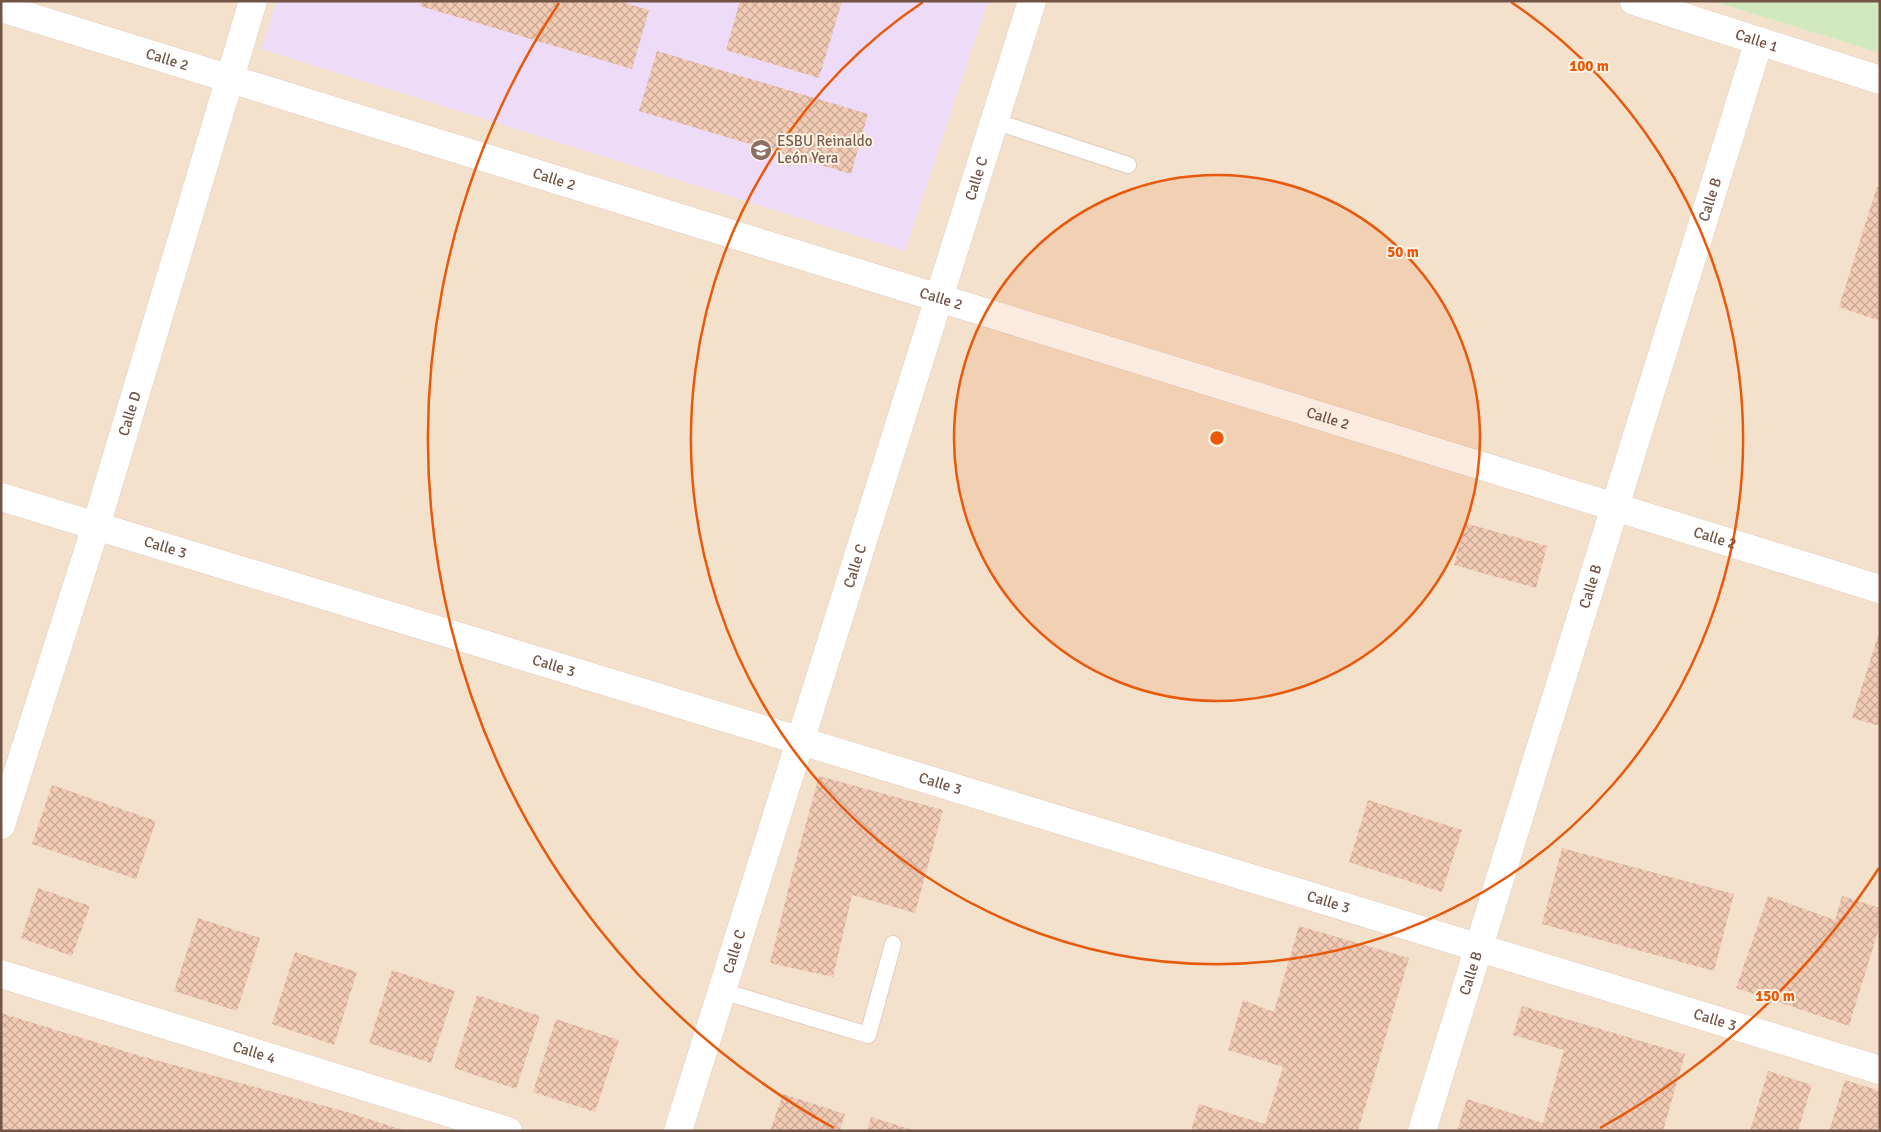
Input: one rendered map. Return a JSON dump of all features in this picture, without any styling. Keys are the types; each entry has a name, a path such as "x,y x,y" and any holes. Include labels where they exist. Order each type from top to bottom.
{"street":[{"name":"Calle D","path":"1,825 96,526 253,1"},
{"name":"Calle C","path":"678,1131 1032,1"},
{"name":"Calle 1","path":"1634,1 1880,80"},
{"name":"Calle 2","path":"1,8 1880,589"},
{"name":"Calle B","path":"1422,1131 1759,41"},
{"name":"Calle 3","path":"1,497 1880,1070"},
{"name":"Calle 4","path":"1,974 508,1131"}],"lane":[{"path":"994,121 1128,165"},
{"path":"722,992 868,1035 894,944"}],"shaded area":[{"path":"1,1 1712,1 1880,53 1880,1131 1,1131"},
{"name":"ESBU Reinaldo León Yera","path":"277,1 988,1 905,251 261,49"}],"green space":[{"path":"1712,1 1880,1 1880,53"}],"building":[{"path":"421,1 619,1 649,10 632,69 420,6"},
{"path":"740,1 842,1 819,78 726,50"},
{"path":"657,51 868,114 851,174 639,111"},
{"path":"1877,187 1880,188 1880,321 1839,307"},
{"path":"1465,523 1547,546 1536,588 1454,565"},
{"path":"1878,636 1880,637 1880,726 1852,718"},
{"path":"819,776 943,810 915,913 852,895 833,977 770,963"},
{"path":"52,785 156,821 136,879 32,844"},
{"path":"1368,800 1462,830 1442,892 1349,862"},
{"path":"1562,848 1734,894 1714,971 1542,924"},
{"path":"38,888 90,906 72,956 21,938"},
{"path":"1768,896 1835,920 1842,896 1880,908 1880,925 1849,1026 1736,988"},
{"path":"198,918 260,938 237,1011 174,991"},
{"path":"1299,926 1409,958 1358,1131 1191,1131 1199,1104 1265,1124 1283,1067 1228,1050 1243,1000 1274,1012"},
{"path":"295,952 357,972 334,1045 272,1024"},
{"path":"392,970 455,991 431,1063 369,1043"},
{"path":"477,995 540,1016 516,1089 454,1068"},
{"path":"1522,1006 1685,1054 1663,1131 1457,1131 1467,1099 1543,1123 1564,1050 1513,1035"},
{"path":"1,1013 137,1055 347,1112 406,1131 1,1131"},
{"path":"556,1019 619,1040 595,1112 533,1092"},
{"path":"1768,1071 1812,1085 1798,1131 1750,1131"},
{"path":"1845,1080 1880,1091 1880,1123 1877,1131 1829,1131"},
{"path":"783,1094 845,1114 840,1131 770,1131"},
{"path":"871,1117 913,1130 913,1131 867,1131"}],"place":[{"name":"ESBU Reinaldo León Yera","path":"761,150"}]}
